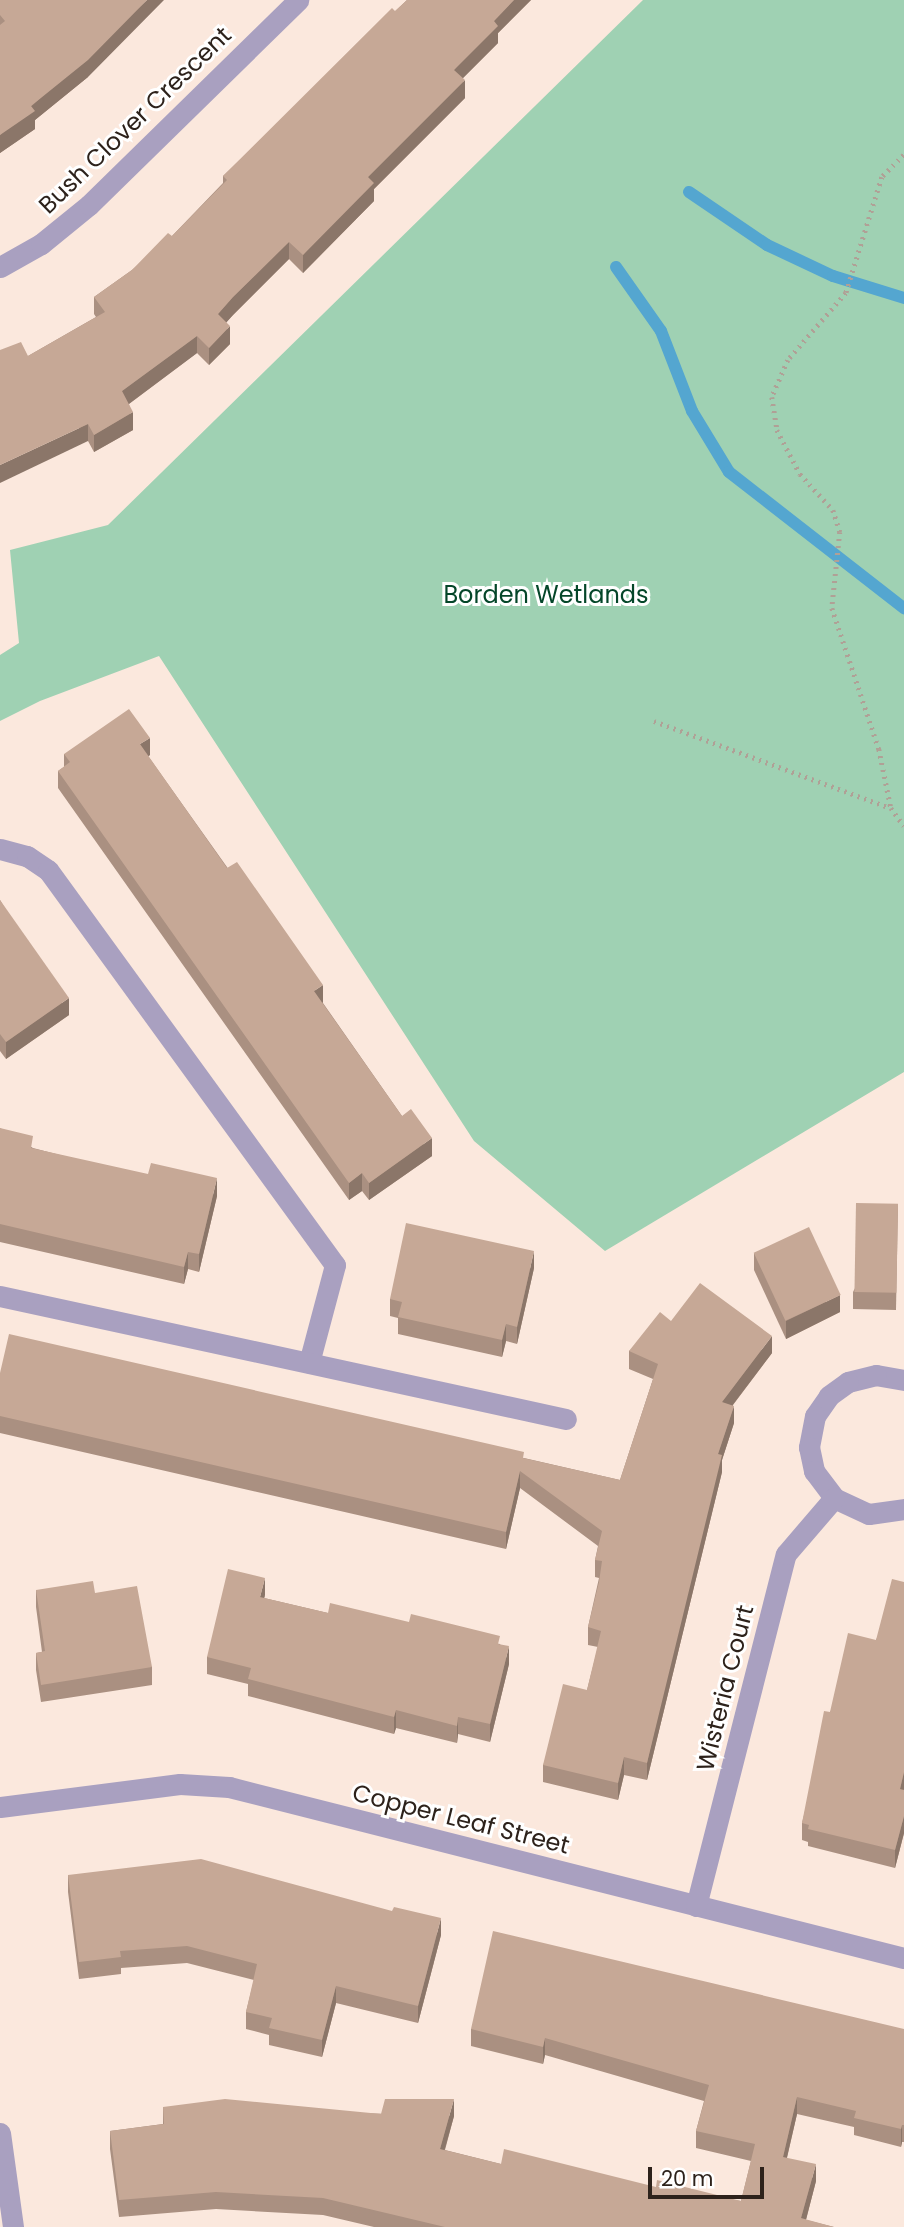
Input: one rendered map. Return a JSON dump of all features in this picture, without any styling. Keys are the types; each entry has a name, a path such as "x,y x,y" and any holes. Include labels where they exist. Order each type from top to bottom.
{"street":[{"name":"Bush Clover Crescent","path":"0,267 41,244 89,205 299,0"},
{"path":"0,849 27,856 48,870 335,1265 309,1363"},
{"path":"0,1296 566,1419"},
{"path":"904,1380 876,1375 848,1382 829,1396 816,1416 809,1447 814,1471 834,1498 869,1514 904,1509"},
{"name":"Wisteria Court","path":"696,1906 786,1554 834,1498"},
{"name":"Copper Leaf Street","path":"0,1807 180,1784 229,1787 904,1958"},
{"path":"0,2133 13,2227"}],"path":[{"path":"904,155 882,177 846,293 788,360 772,397 777,430 800,474 833,510 840,532 832,608 878,750 891,808 904,826"},
{"path":"654,721 891,808"}],"green space":[{"name":"Borden Wetlands","path":"643,0 904,0 904,1072 605,1251 474,1141 159,656 40,701 0,721 0,655 19,643 10,550 108,525"}],"building":[{"path":"0,0 147,0 88,60 31,106 35,111 0,135 0,25 5,21 0,15"},
{"path":"407,0 514,0 494,21 498,26 454,70 465,80 368,177 374,183 303,255 289,242 233,297 218,314 230,326 209,348 197,336 122,391 133,412 94,435 88,424 0,465 0,350 21,342 28,356 105,312 94,297 132,270 168,233 172,236 227,180 223,176 392,8 395,11"},
{"path":"129,709 150,738 140,744 227,868 237,862 323,985 314,991 402,1116 411,1109 432,1138 369,1183 362,1173 349,1183 58,771 70,762 64,754"},
{"path":"0,900 69,998 6,1042 0,1034"},
{"path":"0,1128 33,1136 31,1148 148,1174 151,1163 217,1178 199,1254 188,1252 184,1267 0,1224"},
{"path":"856,1203 898,1204 896,1293 854,1292"},
{"path":"406,1223 534,1251 517,1327 506,1324 502,1340 398,1317 402,1302 390,1299"},
{"path":"809,1227 841,1295 785,1321 754,1253"},
{"path":"700,1283 772,1336 722,1402 734,1406 718,1454 722,1455 647,1763 624,1757 618,1783 543,1765 563,1684 587,1690 601,1631 588,1627 599,1582 602,1561 595,1560 602,1531 520,1471 506,1532 0,1416 0,1373 9,1334 524,1452 523,1458 620,1480 658,1364 629,1351 660,1312 671,1321"},
{"path":"228,1569 265,1578 260,1597 328,1613 330,1603 409,1622 411,1614 500,1636 498,1644 509,1646 490,1724 458,1717 457,1726 396,1710 394,1717 248,1679 251,1668 207,1657"},
{"path":"892,1579 904,1582 904,1772 900,1789 904,1790 904,1816 895,1850 808,1829 809,1825 802,1823 824,1711 830,1712 848,1633 876,1640"},
{"path":"93,1581 95,1593 137,1586 152,1667 41,1685 36,1653 45,1651 36,1590"},
{"path":"201,1859 392,1911 394,1907 441,1918 418,2006 336,1986 322,2040 269,2028 272,2018 246,2012 257,1964 187,1946 120,1951 121,1957 79,1962 68,1875"},
{"path":"493,1931 904,2029 904,2125 901,2129 854,2118 856,2111 797,2097 783,2157 816,2164 801,2218 834,2227 445,2227 323,2198 216,2192 119,2200 110,2131 164,2124 163,2107 225,2099 381,2114 385,2099 454,2099 440,2149 501,2164 504,2149 656,2187 657,2180 741,2201 755,2144 696,2131 709,2085 545,2038 543,2047 471,2029"}],"waterway":[{"path":"689,192 767,245 833,276 904,298"},
{"path":"616,267 661,331 692,411 729,472 904,608"}]}
